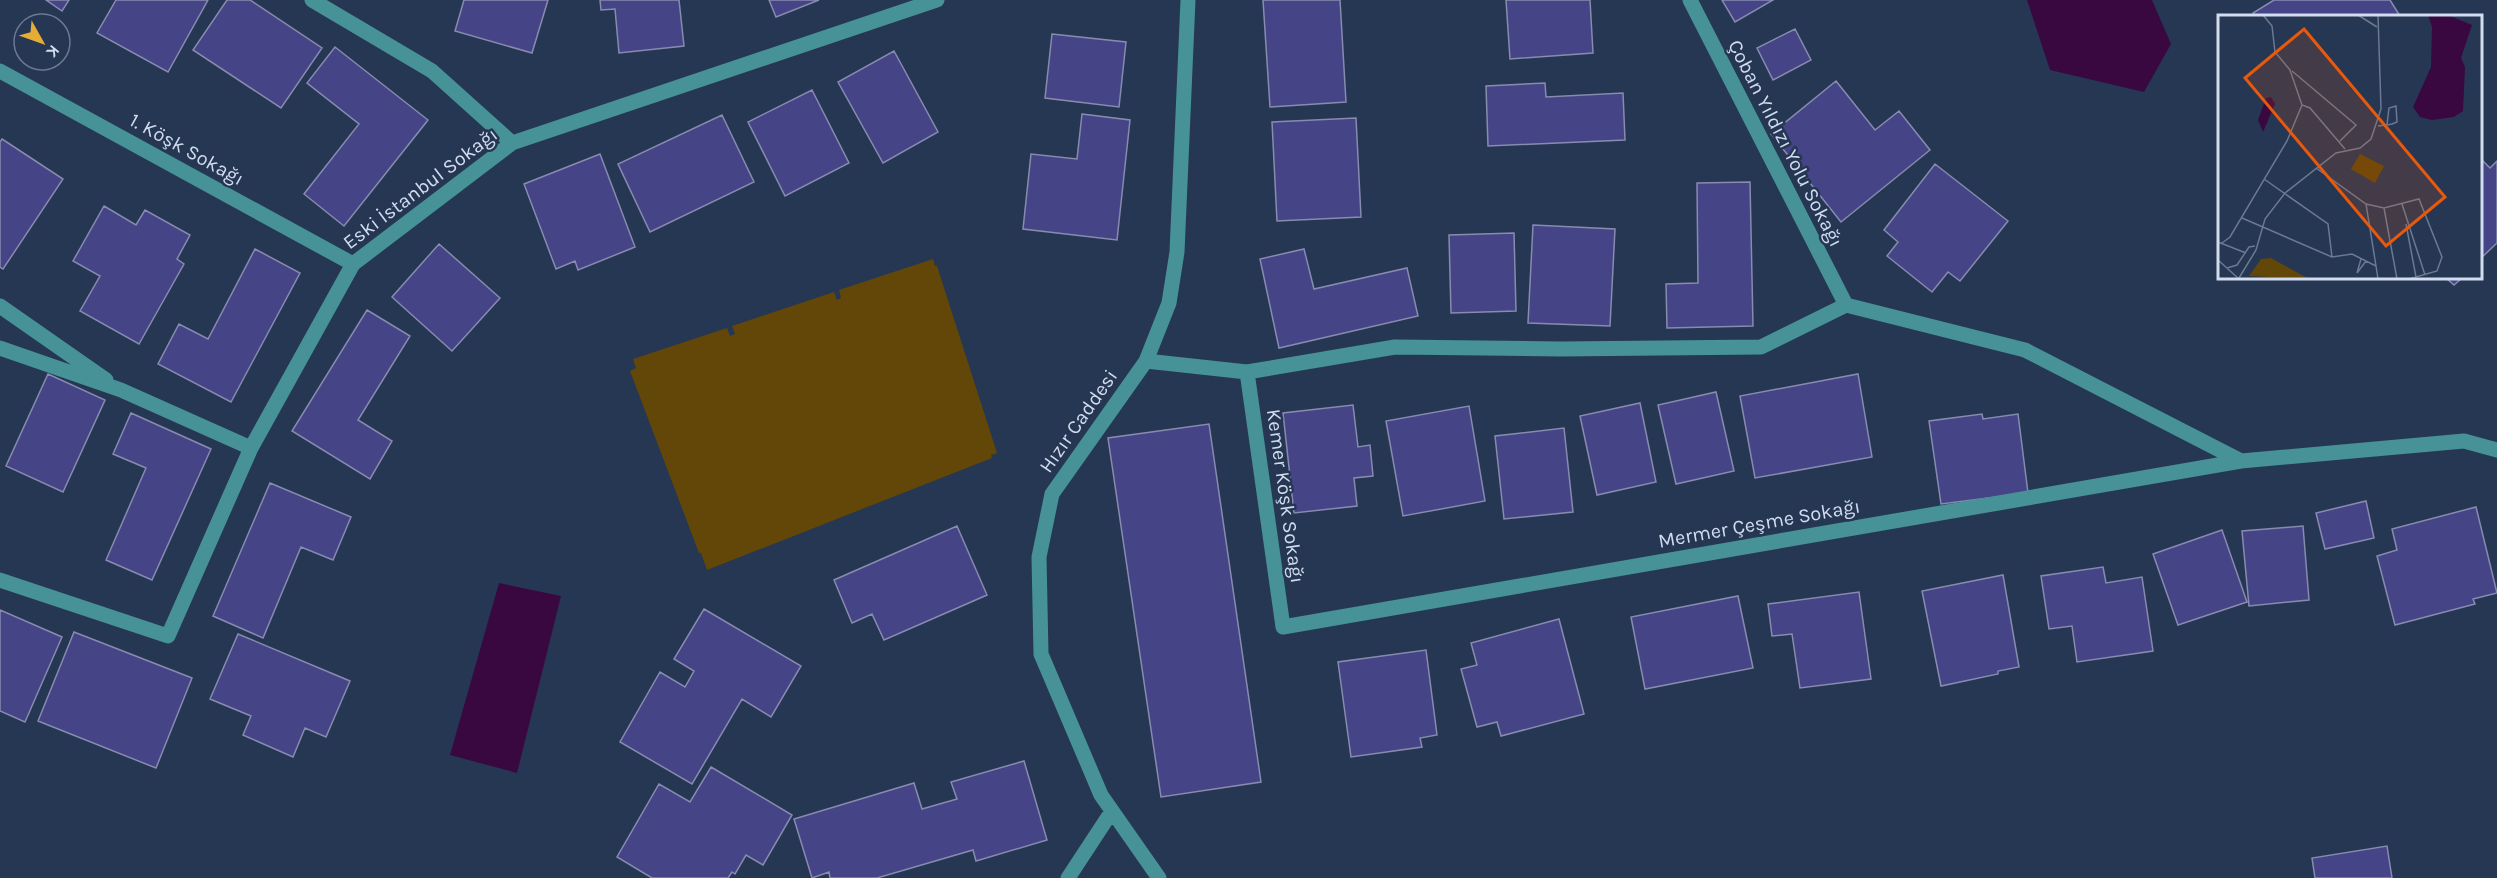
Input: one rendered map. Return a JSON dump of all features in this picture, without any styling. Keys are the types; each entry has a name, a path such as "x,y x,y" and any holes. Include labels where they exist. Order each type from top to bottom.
{"street":[{"path":"312,0 432,71 512,143"},
{"name":"Eski İstanbul Sokağı","path":"0,580 168,636 250,448 353,264 512,143 937,0"},
{"name":"Hızır Caddesi","path":"1158,878 1101,795 1041,654 1040,557 1052,494 1146,361 1169,303 1177,252 1188,0"},
{"name":"Çoban Yıldızı Yolu Sokağı","path":"1689,0 1846,305"},
{"name":"1. Köşk Sokağı","path":"0,71 353,264"},
{"path":"1146,361 1247,372 1395,347 1561,349 1761,347 1846,305 2025,350 2241,461"},
{"path":"0,306 121,390"},
{"path":"0,348 121,390 250,448"},
{"name":"Kemer Köşk Sokağı","path":"1247,372 1284,627"},
{"name":"Mermer Çeşme Sokağı","path":"1284,627 2241,461 2464,441 2497,450"},
{"path":"1068,878 1112,812"}],"shaded area":[{"path":"2027,0 2152,0 2171,44 2144,92 2050,70"},
{"path":"933,259 997,453 991,455 992,458 707,570 630,371 636,368 633,359 727,328 730,336 735,334 732,326 834,292 837,300 841,298 839,290"},
{"path":"499,583 561,596 517,773 450,755"}],"building":[{"path":"46,0 69,0 62,11"},
{"path":"116,0 208,0 168,72 97,33"},
{"path":"227,0 250,0 322,48 281,108 193,50"},
{"path":"464,0 548,0 532,53 455,31"},
{"path":"600,0 679,0 684,46 619,53 615,9 601,10"},
{"path":"769,0 819,0 776,17"},
{"path":"1263,0 1340,0 1346,102 1270,107"},
{"path":"1506,0 1590,0 1593,53 1510,59"},
{"path":"1722,0 1773,0 1735,22"},
{"path":"2274,0 2390,0 2399,15 2254,15 2253,13"},
{"path":"1795,29 1811,60 1773,80 1757,48"},
{"path":"1052,34 1126,42 1119,107 1045,98"},
{"path":"335,47 428,120 344,226 304,194 359,124 307,83"},
{"path":"894,51 938,132 883,163 838,82"},
{"path":"1836,81 1875,130 1899,111 1930,150 1841,222 1771,134"},
{"path":"1545,83 1546,97 1623,93 1625,140 1488,146 1486,86"},
{"path":"812,90 849,163 785,196 748,122"},
{"path":"1082,114 1130,120 1117,240 1023,229 1031,154 1077,159"},
{"path":"722,115 754,182 650,232 618,164"},
{"path":"1356,118 1361,217 1277,221 1272,122"},
{"path":"2,139 63,179 3,269 0,267 0,142"},
{"path":"600,154 635,247 578,270 575,261 556,269 524,184"},
{"path":"2482,160 2490,168 2497,161 2497,243 2482,257"},
{"path":"1935,164 2008,221 1960,281 1948,272 1932,292 1887,256 1898,242 1884,230"},
{"path":"1750,182 1753,326 1667,328 1666,284 1698,283 1697,183"},
{"path":"104,206 136,225 145,210 190,235 177,259 184,264 139,344 80,311 100,276 73,261"},
{"path":"1533,225 1615,229 1610,326 1528,323"},
{"path":"1514,233 1516,311 1451,313 1449,235"},
{"path":"439,244 500,298 452,351 392,297"},
{"path":"255,249 300,273 231,402 158,364 179,324 208,339"},
{"path":"1304,249 1314,289 1407,268 1418,316 1279,348 1260,259"},
{"path":"2447,279 2461,279 2454,285"},
{"path":"367,310 410,336 358,420 392,441 370,479 292,431"},
{"path":"48,374 105,400 63,492 6,466"},
{"path":"1858,374 1872,457 1755,478 1740,396"},
{"path":"1716,392 1734,471 1676,484 1658,405"},
{"path":"1640,403 1656,482 1597,495 1580,416"},
{"path":"1353,405 1358,447 1370,445 1373,476 1354,478 1357,506 1294,513 1283,413"},
{"path":"1469,406 1485,501 1403,516 1386,421"},
{"path":"131,413 211,449 152,580 106,560 146,468 113,454"},
{"path":"1982,414 1983,419 2018,414 2028,493 1941,504 1929,421"},
{"path":"1209,424 1261,782 1161,797 1108,438"},
{"path":"1564,428 1573,512 1504,519 1495,436"},
{"path":"270,483 351,517 333,560 301,547 263,638 213,616"},
{"path":"2366,501 2374,538 2325,549 2316,513"},
{"path":"2476,507 2497,593 2473,599 2475,604 2395,625 2377,556 2397,550 2392,529"},
{"path":"957,526 987,595 884,640 872,614 852,623 834,580"},
{"path":"2303,526 2309,600 2249,606 2242,531"},
{"path":"2222,530 2247,602 2178,625 2153,554"},
{"path":"2103,567 2106,583 2142,577 2153,651 2077,662 2072,626 2049,629 2041,576"},
{"path":"2003,575 2019,667 1998,671 1998,674 1941,686 1922,591"},
{"path":"1859,592 1871,679 1800,688 1792,634 1772,636 1768,604"},
{"path":"1738,596 1753,668 1645,689 1631,617"},
{"path":"704,609 801,666 771,717 742,699 692,784 620,742 660,672 685,687 694,671 674,659"},
{"path":"0,610 62,637 25,722 0,711"},
{"path":"1559,619 1584,714 1501,736 1497,722 1477,727 1461,669 1477,665 1471,643"},
{"path":"74,632 192,678 156,768 38,721"},
{"path":"238,634 350,681 326,737 305,728 293,757 243,735 251,716 210,699"},
{"path":"1426,650 1437,735 1420,738 1422,747 1351,757 1338,662"},
{"path":"1024,761 1047,840 976,861 973,850 877,878 830,878 829,872 812,878 794,819 914,783 922,809 957,799 951,782"},
{"path":"711,767 792,815 763,865 746,855 735,874 732,872 728,878 652,878 617,857 659,784 690,802"},
{"path":"2387,846 2392,878 2315,878 2312,858"}]}
